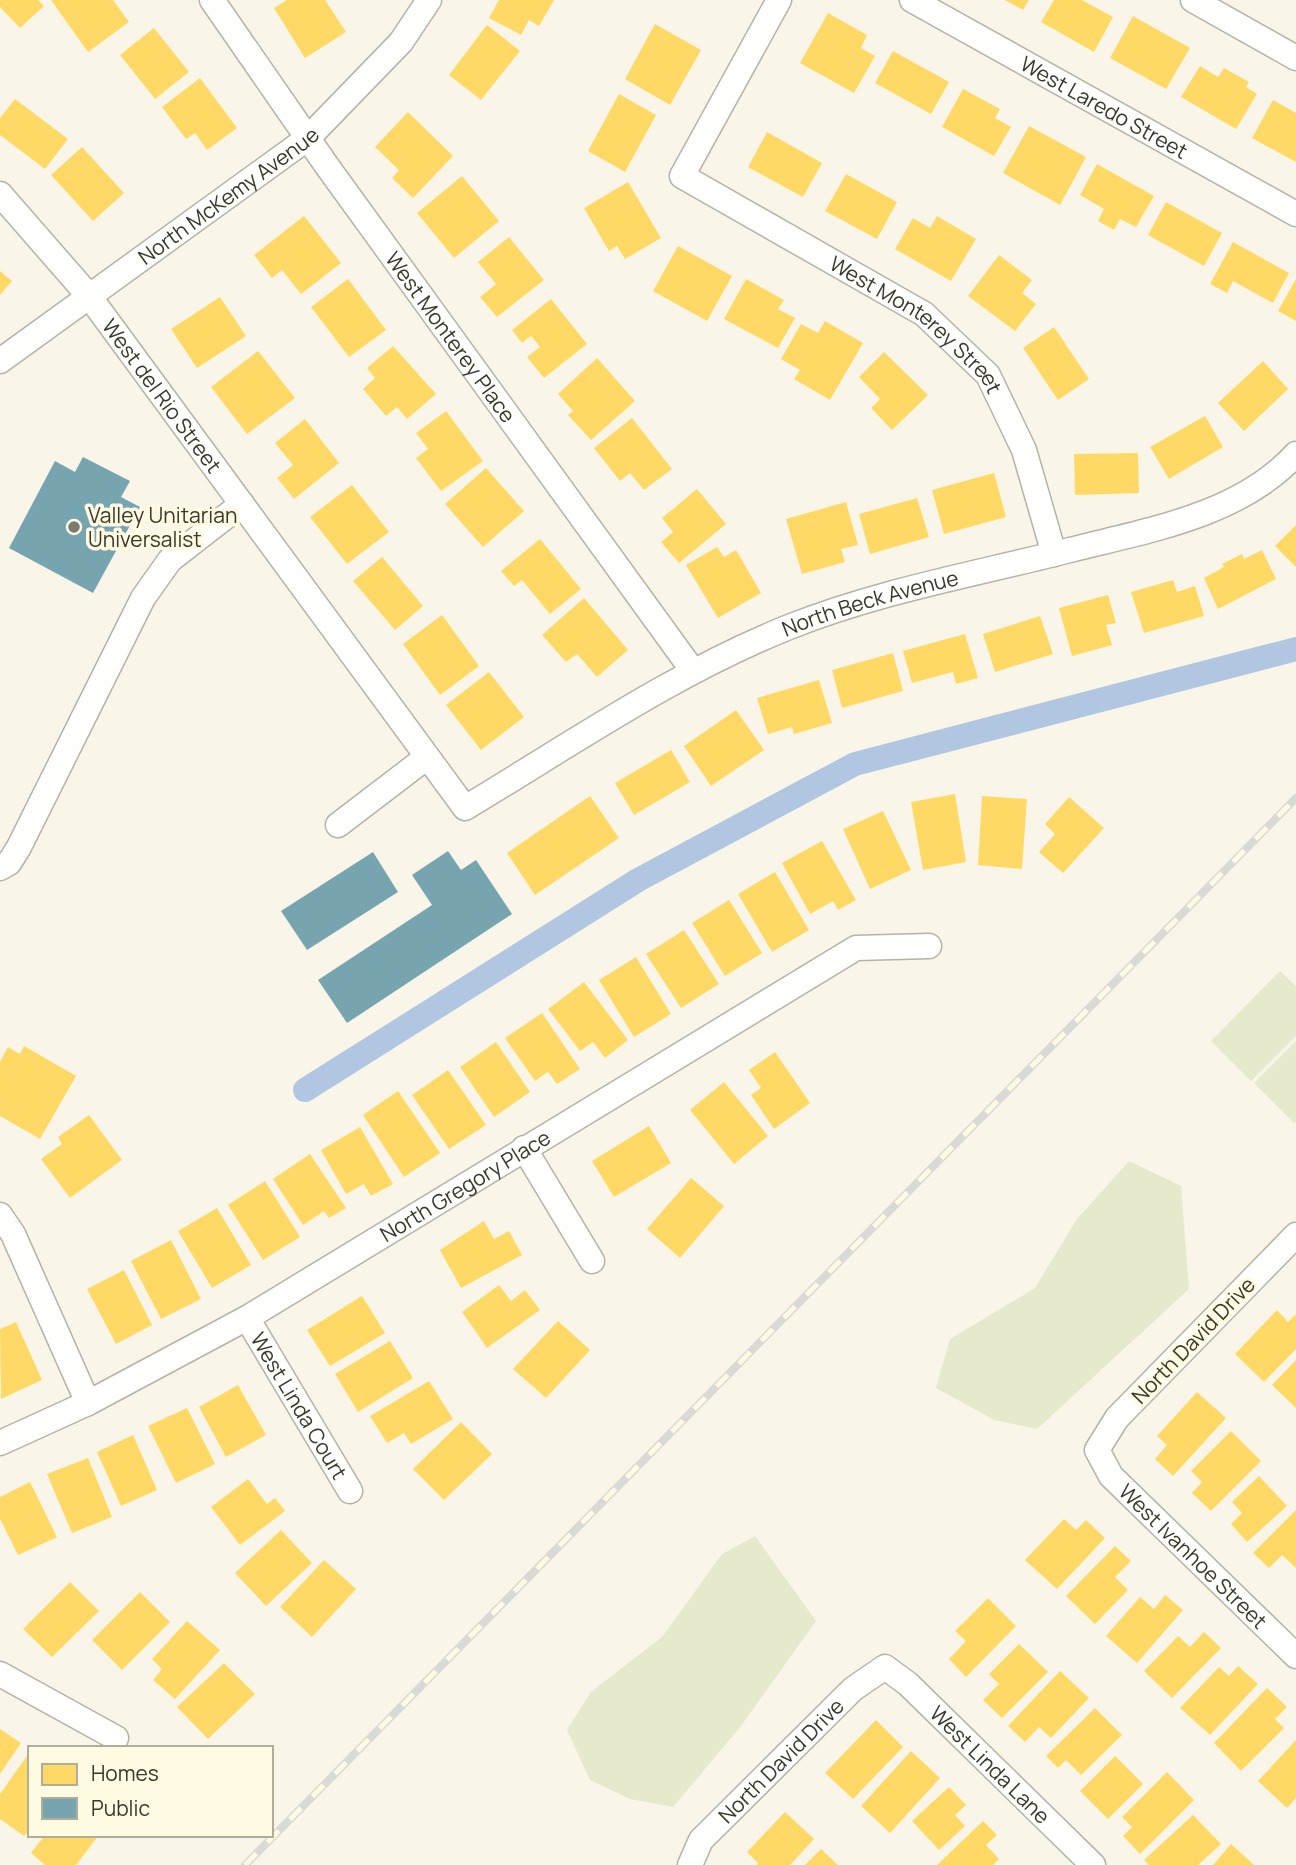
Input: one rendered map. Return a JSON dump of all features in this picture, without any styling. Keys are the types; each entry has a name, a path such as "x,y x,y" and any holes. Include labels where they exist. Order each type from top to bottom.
{"street":[{"name":"West Monterey Place","path":"212,0 308,138 693,671"},
{"name":"North McKemy Avenue","path":"0,361 308,138 401,43 429,0"},
{"name":"West Monterey Street","path":"779,0 682,176 924,314 988,375 1024,450 1054,554"},
{"name":"West Laredo Street","path":"912,0 1296,214"},
{"path":"1193,0 1296,58"},
{"name":"West del Rio Street","path":"0,194 89,296 465,808"},
{"name":"North Beck Avenue","path":"465,808 693,671 789,627 863,603 1175,524 1234,501 1296,454"},
{"path":"0,868 9,863 19,847 143,598 170,560 242,504"},
{"path":"338,825 427,757"},
{"name":"North Gregory Place","path":"0,1443 88,1404 247,1318 856,948 929,946"},
{"path":"524,1149 592,1261"},
{"path":"0,1215 13,1234 88,1404"},
{"name":"North David Drive","path":"1097,1450 1117,1418 1295,1238"},
{"name":"West Linda Court","path":"247,1318 350,1491"},
{"name":"West Ivanhoe Street","path":"1097,1450 1111,1476 1296,1656"},
{"name":"North David Drive","path":"690,1865 701,1840 853,1689 885,1667"},
{"name":"West Linda Lane","path":"885,1667 908,1684 1093,1865"},
{"path":"0,1674 116,1738"}],"green space":[{"path":"1280,971 1296,986 1296,1036 1251,1081 1211,1041"},
{"path":"1296,1041 1296,1122 1294,1123 1254,1083"},
{"path":"1129,1161 1181,1186 1189,1289 1037,1429 994,1420 936,1388 950,1339 1035,1288 1077,1219"},
{"path":"755,1536 816,1621 741,1726 673,1807 630,1799 590,1780 567,1730 591,1692 662,1637 722,1554"}],"building: Homes":[{"path":"0,0 38,0 44,6 20,28 0,7"},
{"path":"51,0 113,0 129,22 88,52"},
{"path":"287,0 325,0 346,32 305,58 274,8"},
{"path":"499,0 554,0 539,26 529,20 521,35 489,18"},
{"path":"1005,0 1029,0 1023,10"},
{"path":"1054,0 1082,0 1113,17 1094,52 1041,22"},
{"path":"828,13 867,35 861,48 875,56 854,93 800,63"},
{"path":"1133,16 1190,48 1166,89 1110,58"},
{"path":"655,24 701,50 670,105 625,79"},
{"path":"487,25 520,51 481,100 449,75"},
{"path":"154,28 189,72 155,99 120,55"},
{"path":"893,51 949,82 931,114 875,83"},
{"path":"1200,66 1218,77 1224,68 1249,82 1246,87 1257,94 1236,129 1181,97"},
{"path":"200,78 237,128 207,150 195,133 186,139 162,107"},
{"path":"963,89 1000,109 995,118 1011,127 994,156 942,127"},
{"path":"619,94 656,115 625,172 588,151"},
{"path":"15,99 68,139 45,169 0,135 0,118"},
{"path":"1273,100 1296,113 1296,162 1252,138"},
{"path":"408,112 453,156 413,198 392,178 399,170 375,147"},
{"path":"1029,126 1086,157 1060,205 1003,173"},
{"path":"767,132 822,163 803,197 748,167"},
{"path":"82,147 124,193 93,221 51,175"},
{"path":"1097,164 1154,196 1136,227 1120,219 1114,230 1098,221 1104,209 1080,195"},
{"path":"846,174 897,202 877,239 825,211"},
{"path":"462,176 499,221 454,258 417,213"},
{"path":"628,182 661,238 625,259 617,246 609,251 584,208"},
{"path":"1166,202 1222,233 1204,266 1148,235"},
{"path":"304,216 341,263 301,294 282,270 272,278 254,255"},
{"path":"937,216 976,239 951,281 895,249 913,218 930,228"},
{"path":"509,237 544,280 497,317 480,297 496,284 478,262"},
{"path":"1233,242 1289,273 1273,303 1233,281 1227,293 1210,284"},
{"path":"678,246 732,276 707,321 653,291"},
{"path":"999,255 1032,280 1022,293 1036,304 1015,331 968,296"},
{"path":"0,271 12,281 0,295"},
{"path":"348,279 386,330 349,357 311,307"},
{"path":"746,279 784,300 778,309 795,318 778,348 724,319"},
{"path":"1296,279 1296,321 1278,311"},
{"path":"220,297 246,336 197,368 171,329"},
{"path":"551,299 587,344 544,378 527,357 540,347 531,336 522,343 512,330"},
{"path":"825,321 863,343 830,400 794,379 800,370 781,359 801,324 818,333"},
{"path":"1054,327 1089,379 1058,400 1023,348"},
{"path":"393,346 436,394 407,419 397,407 386,416 363,389 375,378 367,368"},
{"path":"258,351 295,398 247,434 211,387"},
{"path":"884,352 928,395 892,430 871,408 880,399 859,377"},
{"path":"597,358 635,401 591,440 568,415 573,411 558,394"},
{"path":"1263,361 1288,389 1244,431 1218,403"},
{"path":"446,411 483,461 441,491 416,458 428,449 416,433"},
{"path":"1205,416 1223,447 1169,479 1150,447"},
{"path":"632,418 672,469 644,490 630,473 620,481 594,448"},
{"path":"305,419 339,463 294,499 277,478 293,465 275,443"},
{"path":"1138,453 1139,493 1075,495 1074,454"},
{"path":"486,468 524,511 483,547 445,504"},
{"path":"994,473 1006,517 944,534 932,490"},
{"path":"352,485 389,532 347,564 310,517"},
{"path":"697,489 726,524 679,563 661,542 673,532 662,518"},
{"path":"917,498 929,537 870,554 859,514"},
{"path":"846,502 858,545 841,549 845,562 802,574 786,519"},
{"path":"1296,525 1296,567 1275,546"},
{"path":"540,539 581,589 550,614 522,580 514,586 501,571"},
{"path":"717,547 724,557 736,550 761,593 718,618 686,565"},
{"path":"1262,550 1276,579 1218,609 1204,578 1224,567 1222,564 1242,554 1244,559"},
{"path":"382,557 423,606 395,630 353,581"},
{"path":"1173,580 1177,592 1195,586 1204,616 1144,633 1131,592"},
{"path":"1108,595 1116,623 1106,625 1112,645 1072,656 1059,608"},
{"path":"584,598 628,650 597,677 577,654 566,662 542,635"},
{"path":"442,615 479,666 440,695 403,644"},
{"path":"1040,616 1053,654 995,672 983,634"},
{"path":"965,634 978,678 956,684 953,672 912,683 903,651"},
{"path":"893,653 903,691 842,708 832,670"},
{"path":"489,672 524,717 481,750 446,705"},
{"path":"819,680 832,723 794,734 792,727 768,734 757,698"},
{"path":"736,710 764,750 711,786 684,746"},
{"path":"671,750 690,782 634,815 615,783"},
{"path":"955,794 966,862 923,870 911,802"},
{"path":"590,796 619,838 535,895 507,853"},
{"path":"982,796 1027,799 1022,869 978,865"},
{"path":"1069,797 1104,828 1063,873 1039,852 1055,834 1045,824"},
{"path":"883,811 911,870 870,889 843,829"},
{"path":"822,841 856,900 838,910 833,901 810,914 782,863"},
{"path":"775,872 809,930 772,952 738,894"},
{"path":"729,900 762,953 725,976 692,923"},
{"path":"684,930 719,984 681,1008 646,954"},
{"path":"636,957 671,1014 634,1037 599,980"},
{"path":"584,982 628,1040 605,1058 593,1042 580,1051 548,1009"},
{"path":"542,1013 580,1069 557,1084 548,1072 535,1081 505,1038"},
{"path":"496,1042 530,1092 494,1117 460,1067"},
{"path":"24,1046 76,1076 40,1139 0,1116 0,1062 8,1047 20,1054"},
{"path":"775,1052 810,1103 774,1129 751,1095 761,1088 749,1070"},
{"path":"448,1070 486,1125 449,1149 412,1095"},
{"path":"724,1082 768,1136 734,1164 690,1110"},
{"path":"398,1091 440,1153 404,1177 363,1115"},
{"path":"89,1115 122,1160 70,1198 41,1159 62,1144 58,1137"},
{"path":"649,1126 671,1163 614,1197 592,1161"},
{"path":"360,1127 393,1184 371,1196 364,1184 346,1194 321,1150"},
{"path":"310,1154 346,1208 329,1218 324,1211 303,1225 273,1179"},
{"path":"691,1178 724,1206 680,1258 647,1229"},
{"path":"265,1181 300,1237 263,1260 228,1205"},
{"path":"217,1208 251,1265 212,1288 178,1231"},
{"path":"484,1221 494,1239 509,1231 522,1255 461,1288 440,1250"},
{"path":"171,1240 201,1299 161,1319 131,1261"},
{"path":"124,1270 152,1325 116,1344 87,1289"},
{"path":"499,1285 511,1301 525,1290 540,1310 487,1348 462,1312"},
{"path":"362,1296 385,1333 330,1366 307,1330"},
{"path":"1277,1310 1288,1322 1296,1314 1296,1349 1264,1382 1235,1354"},
{"path":"558,1321 590,1350 546,1398 513,1369"},
{"path":"16,1322 42,1380 1,1399 0,1329"},
{"path":"390,1341 413,1378 358,1412 335,1374"},
{"path":"1296,1360 1296,1408 1272,1385"},
{"path":"429,1381 453,1419 411,1444 404,1433 387,1443 370,1416"},
{"path":"238,1385 266,1435 226,1457 199,1407"},
{"path":"1197,1392 1226,1418 1173,1476 1155,1459 1167,1445 1157,1436"},
{"path":"187,1408 215,1464 176,1483 148,1426"},
{"path":"461,1422 492,1454 444,1500 413,1469"},
{"path":"1231,1431 1261,1461 1211,1511 1192,1493 1202,1482 1191,1471"},
{"path":"133,1435 157,1490 121,1506 97,1452"},
{"path":"88,1458 112,1517 72,1533 47,1474"},
{"path":"1259,1476 1287,1506 1247,1542 1231,1524 1242,1513 1232,1502"},
{"path":"248,1479 267,1504 275,1498 285,1511 240,1545 211,1507"},
{"path":"30,1482 57,1537 18,1555 0,1519 0,1497"},
{"path":"1296,1510 1296,1568 1282,1555 1269,1568 1253,1553"},
{"path":"1064,1519 1076,1530 1086,1520 1105,1538 1057,1589 1025,1560"},
{"path":"281,1530 312,1563 266,1606 235,1573"},
{"path":"1115,1546 1131,1561 1115,1577 1128,1590 1095,1624 1066,1596"},
{"path":"324,1560 356,1589 312,1637 280,1607"},
{"path":"70,1582 99,1611 52,1657 23,1629"},
{"path":"140,1592 170,1622 122,1670 92,1640"},
{"path":"1165,1595 1183,1610 1137,1663 1106,1636 1140,1597 1154,1609"},
{"path":"988,1598 1016,1626 966,1677 949,1659 966,1641 955,1631"},
{"path":"187,1621 220,1650 175,1699 153,1680 162,1669 152,1659"},
{"path":"1204,1632 1221,1648 1172,1698 1144,1671 1178,1636 1190,1647"},
{"path":"1019,1644 1048,1672 1002,1718 983,1700 999,1684 989,1674"},
{"path":"224,1663 255,1694 208,1739 177,1707"},
{"path":"1238,1666 1258,1684 1210,1735 1180,1708 1219,1667 1229,1676"},
{"path":"1060,1671 1089,1698 1051,1738 1039,1727 1025,1742 1008,1726"},
{"path":"1267,1688 1287,1707 1275,1719 1284,1728 1241,1771 1214,1743"},
{"path":"1095,1708 1122,1735 1081,1775 1066,1760 1058,1768 1046,1756"},
{"path":"876,1720 903,1747 853,1799 825,1773"},
{"path":"0,1729 21,1743 0,1774"},
{"path":"1296,1740 1296,1798 1287,1808 1258,1781"},
{"path":"911,1751 940,1778 890,1833 861,1806"},
{"path":"27,1756 28,1831 24,1836 0,1819 0,1794"},
{"path":"1115,1756 1143,1784 1108,1819 1080,1791"},
{"path":"1167,1772 1194,1800 1140,1854 1123,1836 1132,1827 1122,1817"},
{"path":"949,1787 966,1805 955,1815 965,1826 939,1850 912,1821"},
{"path":"785,1812 814,1839 790,1865 757,1865 747,1852"},
{"path":"1193,1815 1221,1844 1198,1865 1149,1865 1144,1860"},
{"path":"983,1821 997,1835 986,1845 999,1859 993,1865 937,1865"},
{"path":"43,1837 97,1837 76,1865 45,1865 31,1853"},
{"path":"1231,1844 1254,1865 1213,1865"},
{"path":"821,1849 838,1865 805,1865"}],"building: Public":[{"name":"Valley Unitarian Universalist","path":"83,457 130,481 121,497 140,507 93,593 9,548 55,461 75,472"},
{"path":"448,851 461,870 476,860 512,914 347,1023 318,980 432,905 412,875"},
{"path":"373,852 398,892 307,950 281,911"}],"waterway":[{"path":"305,1090 638,880 855,764 1296,649"}],"railway":[{"path":"273,1837 1296,798"},
{"path":"245,1865 273,1837"}],"place":[{"name":"Valley Unitarian Universalist","path":"74,527"}]}
